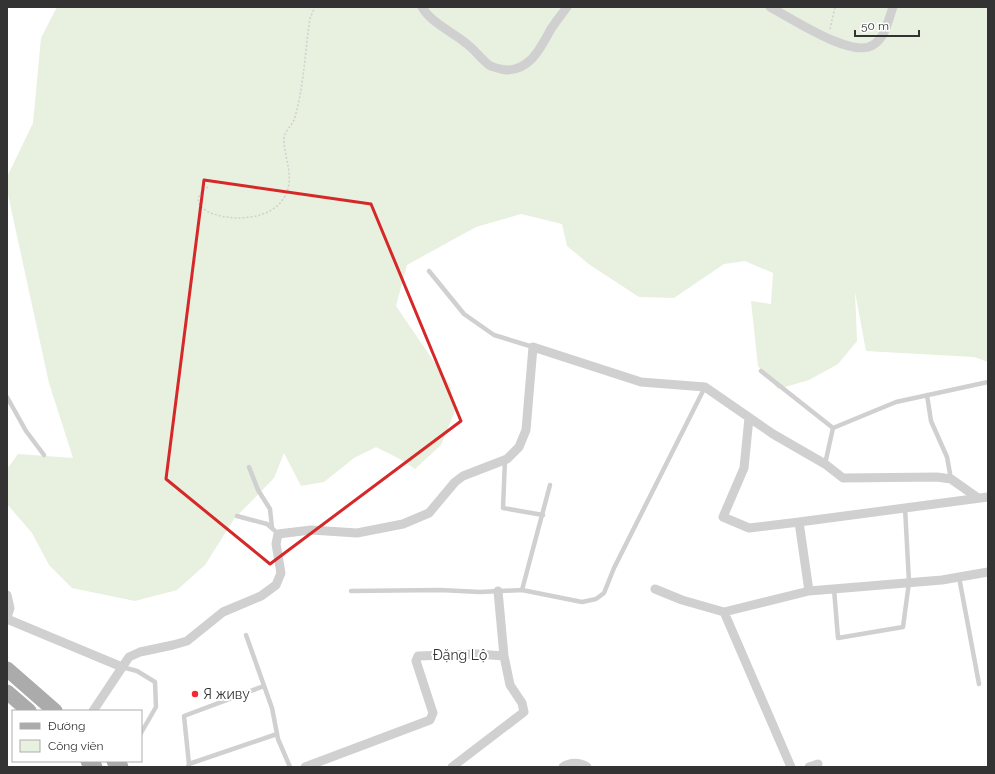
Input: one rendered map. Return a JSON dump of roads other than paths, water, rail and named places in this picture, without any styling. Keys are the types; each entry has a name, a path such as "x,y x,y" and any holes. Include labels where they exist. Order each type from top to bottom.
{"main road":[{"path":"7,669 54,710"},
{"path":"7,692 28,710"}],"street":[{"path":"422,7 431,17 467,43 490,65 509,70 521,66 534,57 567,7"},
{"path":"770,7 822,35 852,48 861,49 869,47 881,38 893,7"},
{"path":"95,710 129,657 140,652 173,646 186,641 223,612 253,600 272,589 280,580 281,573 275,531 311,530 357,533 414,521 430,513 452,485 463,476 505,460 515,452 524,439 526,430 533,346 641,382 705,387 749,418 825,464 843,478 937,477 951,479 978,498"},
{"path":"749,418 744,468 723,517 749,528 988,497"},
{"path":"799,522 809,591"},
{"path":"655,589 682,600 724,612 809,591 959,577 988,572"},
{"path":"498,591 504,656"},
{"path":"7,594 10,608 7,618 122,667"},
{"path":"724,612 792,767"},
{"name":"Đặng Lộ","path":"305,767 430,720 433,713 416,661 418,656 477,654 504,656 510,685 522,703 524,712 452,767"},
{"path":"563,767 571,763 579,763 587,767"}],"lane":[{"path":"429,271 464,314 494,335 533,346"},
{"path":"761,371 833,428"},
{"path":"833,428 896,402 988,382"},
{"path":"351,591 384,590 480,592 522,590 582,602 596,599 604,593 614,568 705,387"},
{"path":"927,395 931,421 947,457 951,479"},
{"path":"7,397 26,431 44,455"},
{"path":"825,464 833,428"},
{"path":"505,460 503,508 543,515"},
{"path":"249,468 258,490 270,509 275,531"},
{"path":"522,590 550,485"},
{"path":"834,589 838,638 903,627 909,582 906,508"},
{"path":"237,516 267,524 275,531"},
{"path":"959,577 979,684"},
{"path":"246,636 272,708 277,734 290,767"},
{"path":"122,667 137,671 155,682 156,707 142,731"},
{"path":"264,686 184,716 188,765 277,734"}],"place":[{"name":"Я живу","path":"195,694"}]}
